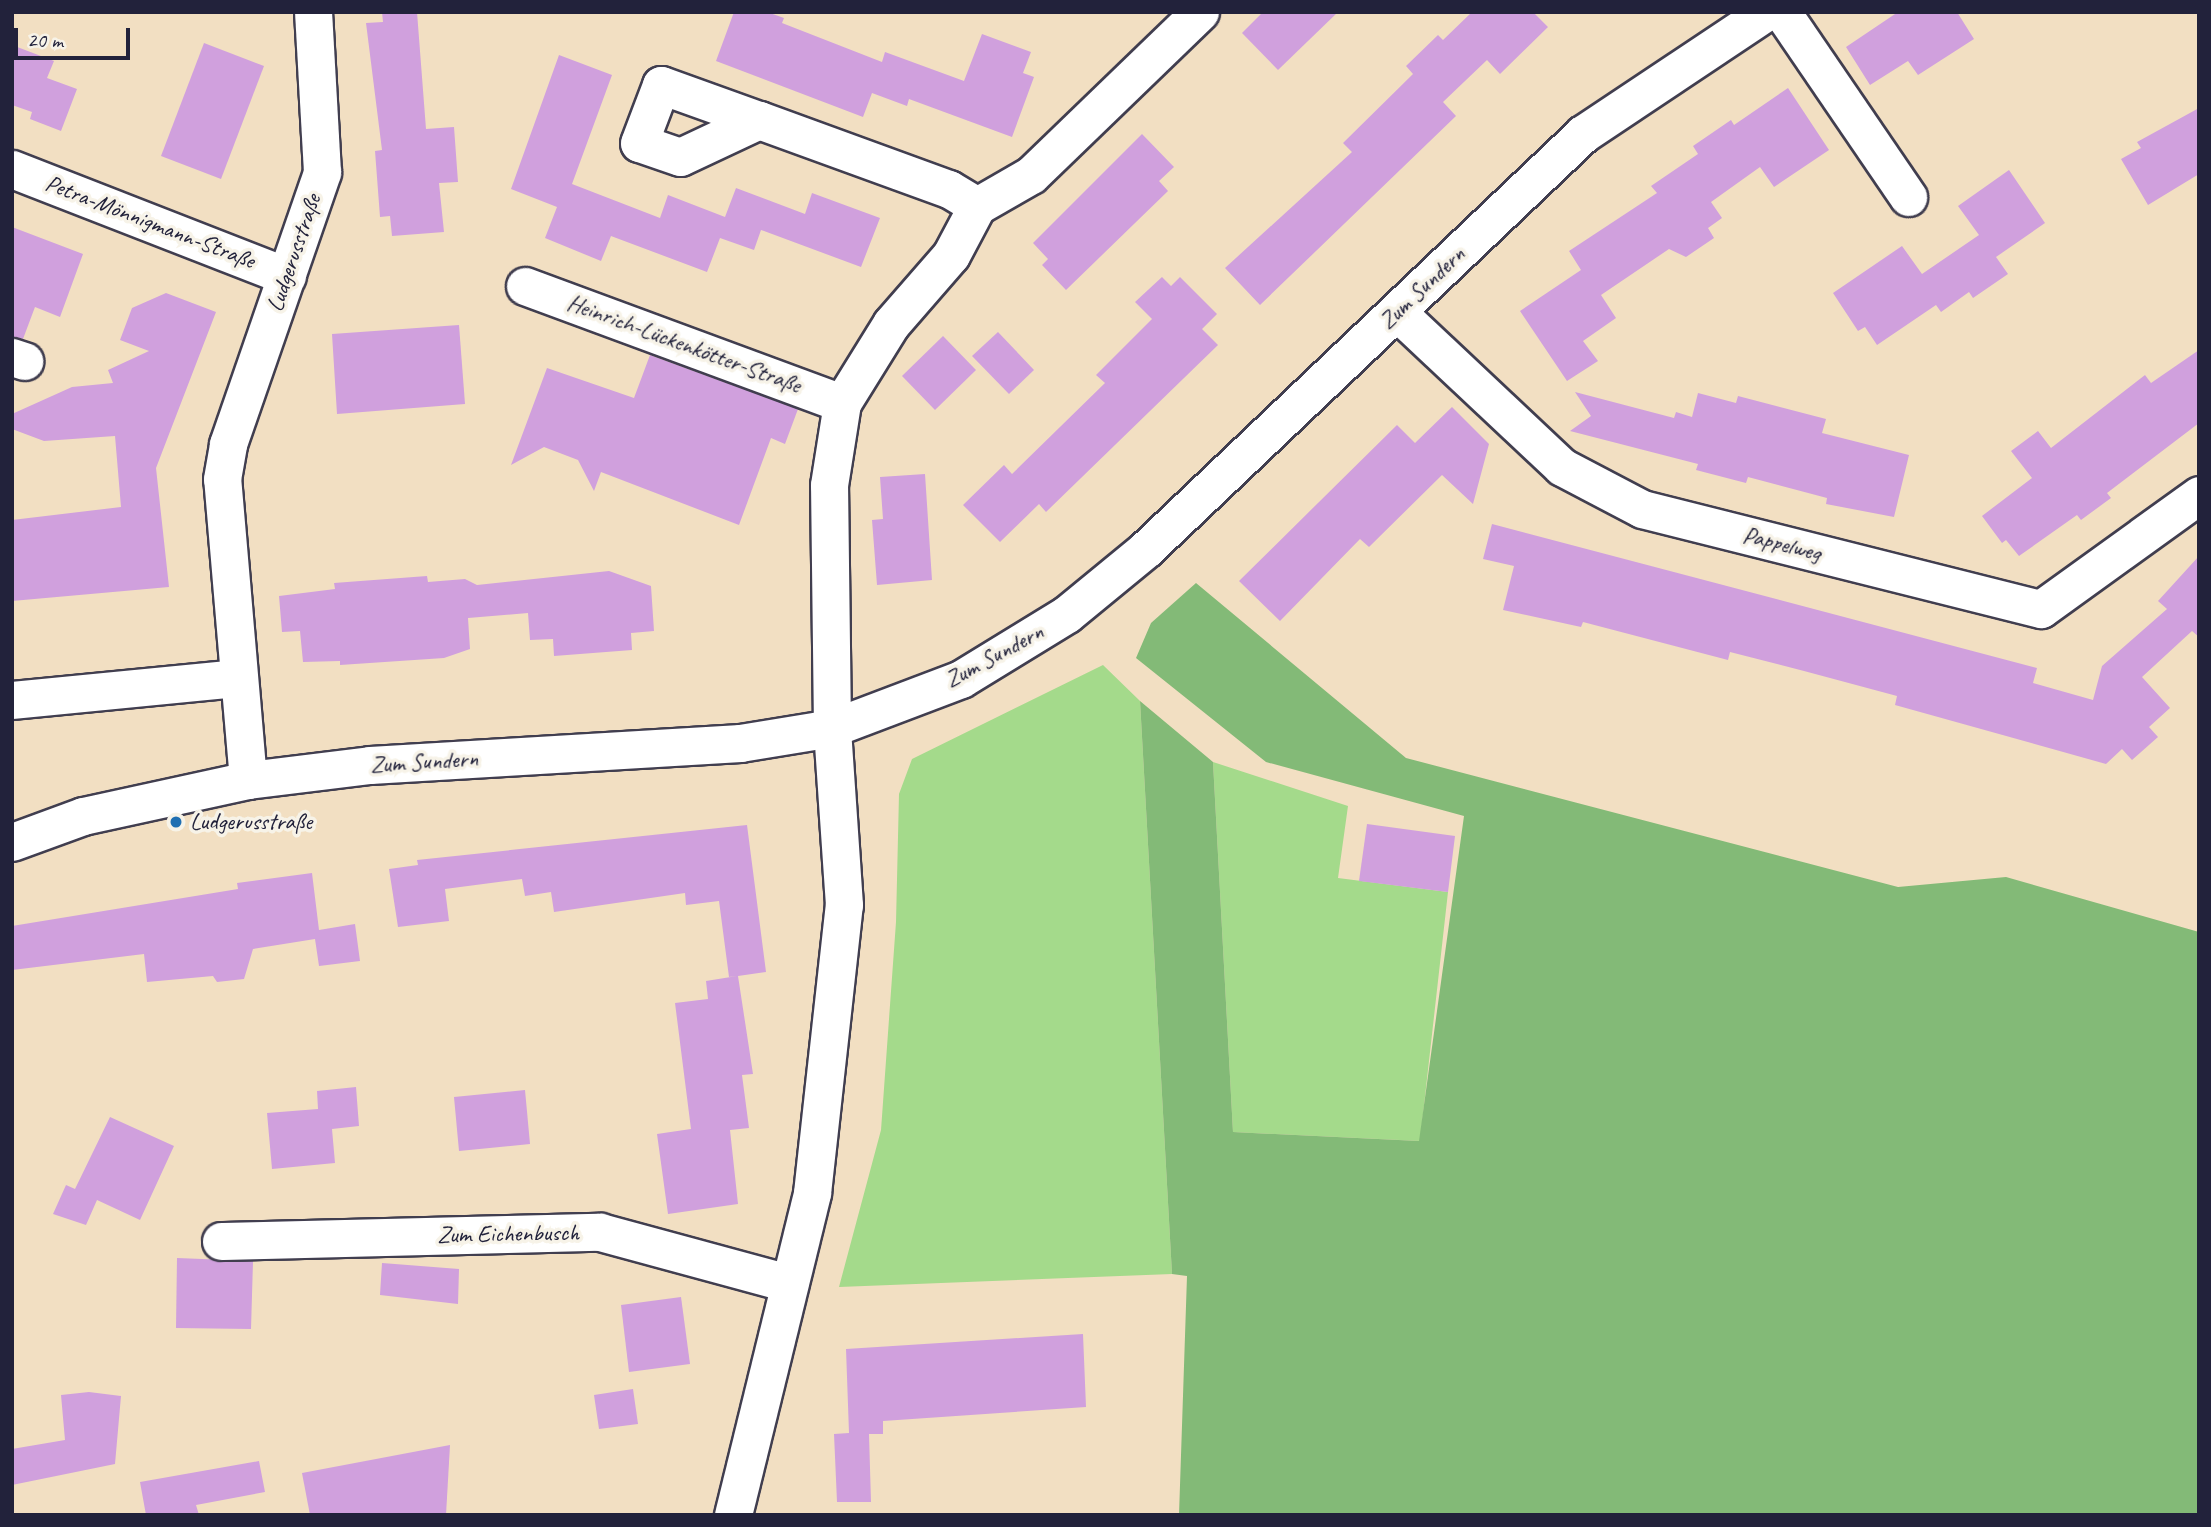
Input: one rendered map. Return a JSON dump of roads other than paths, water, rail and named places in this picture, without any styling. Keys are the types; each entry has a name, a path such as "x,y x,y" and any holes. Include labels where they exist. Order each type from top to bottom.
{"street":[{"name":"Ludgerusstraße","path":"248,780 222,479 228,444 322,172 313,12"},
{"path":"733,1515 812,1193 844,905 832,728 829,485 842,403 891,324 951,255 977,206 1031,175 1200,12"},
{"name":"Zum Sundern","path":"12,842 83,816 248,780 370,765 740,743 832,728 961,679 1067,614 1146,549 1583,134 1766,12"},
{"path":"1782,12 1908,197"},
{"path":"759,120 949,190 977,206"},
{"name":"Petra-Mönnigmann-Straße","path":"12,169 287,276"},
{"name":"Heinrich-Lückenkötter-Straße","path":"525,286 842,403"},
{"name":"Pappelweg","path":"1397,312 1562,467 1642,509 2042,609 2199,495"},
{"path":"12,700 238,678"},
{"name":"Zum Eichenbusch","path":"221,1241 600,1232 788,1283"}],"place":[{"name":"Ludgerusstraße","path":"176,822"}]}
